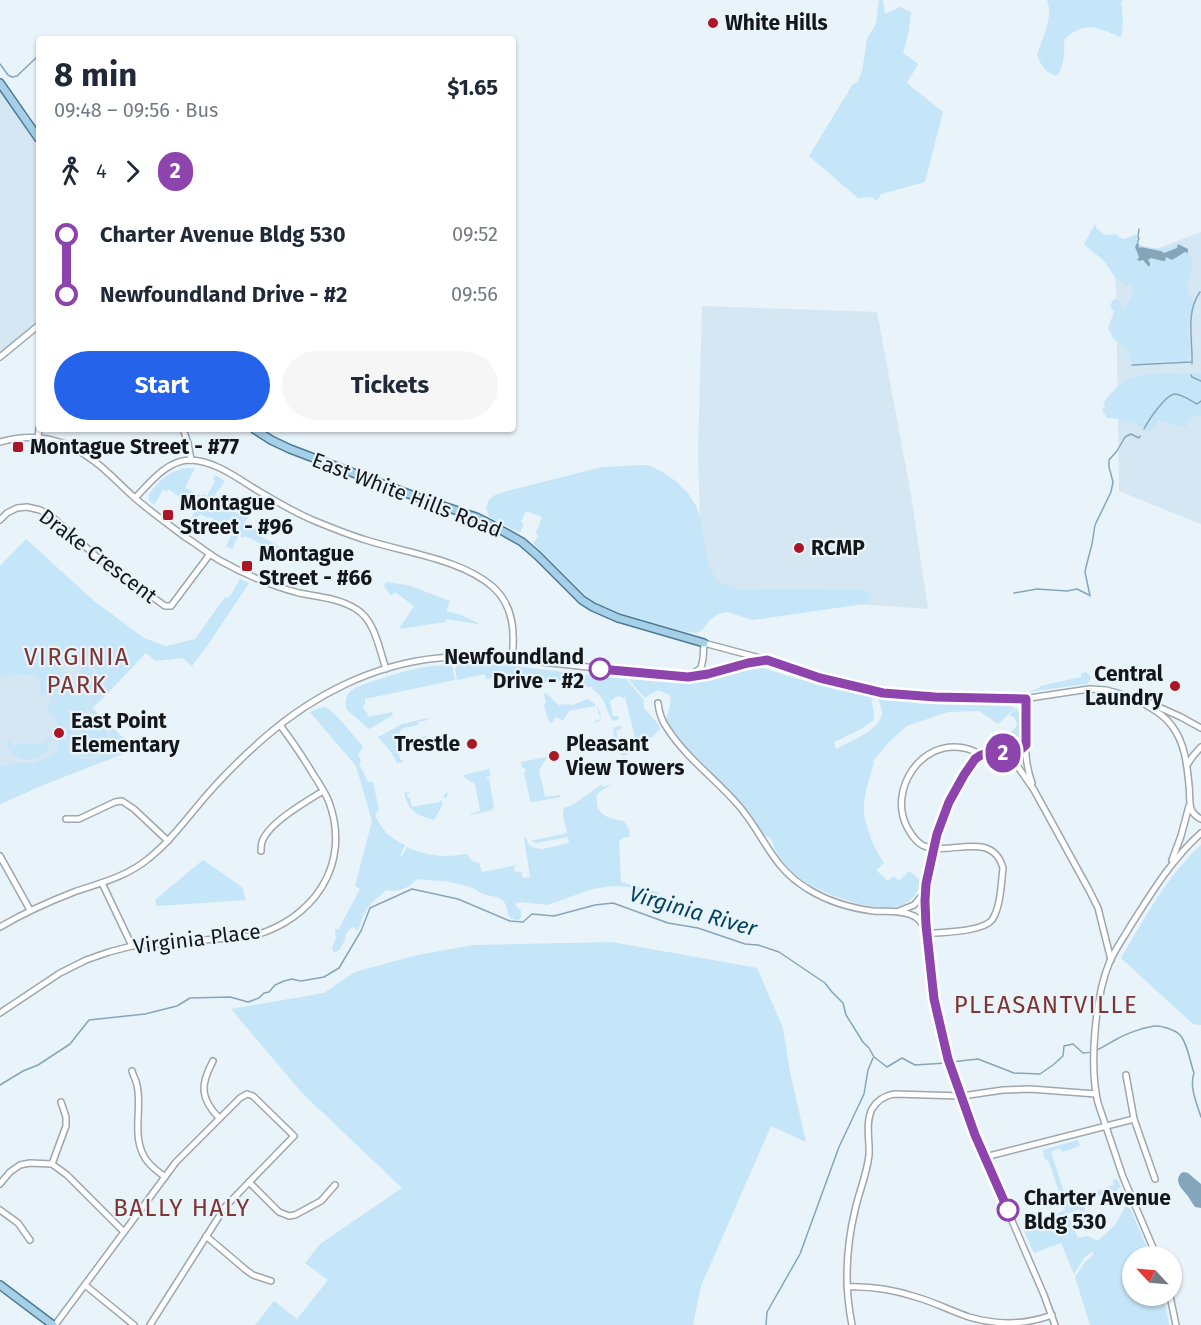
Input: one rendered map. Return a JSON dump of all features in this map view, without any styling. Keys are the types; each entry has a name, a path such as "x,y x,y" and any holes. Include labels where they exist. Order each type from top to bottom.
{"main road":[{"path":"0,83 36,135"},
{"name":"East White Hills Road","path":"259,432 290,449 476,518 508,533 537,555 582,600 605,614 704,643"},
{"path":"0,1285 54,1325"}],"street":[{"path":"0,357 36,328"},
{"path":"38,438 39,432"},
{"path":"184,432 191,460"},
{"path":"0,442 20,438 38,438 50,439 73,447 95,461 161,519 220,561 270,584 342,602 358,609 367,619 386,669"},
{"path":"135,498 171,465 191,460 222,469 312,520 366,540 458,567 483,580 503,598 509,611 514,639 512,659"},
{"name":"Drake Crescent","path":"0,520 17,508 27,507 40,510 51,516 97,557 165,606 171,606 210,554"},
{"path":"688,677 701,668 704,643"},
{"name":"East White Hills Road","path":"704,643 767,660 820,678 883,693 935,697 1026,699 1089,689 1106,690 1143,700 1201,728"},
{"path":"0,927 30,910 134,870 168,841 230,768 279,725 332,690 386,669 436,658 472,656 688,677 767,660"},
{"path":"1125,694 1148,706 1173,726 1184,750 1192,811 1201,819"},
{"path":"1026,699 1026,745 1029,775 1034,790"},
{"path":"658,703 659,712 668,730 746,814 773,858 787,873 808,889 833,901 875,911 906,909 914,905 926,890"},
{"name":"Virginia Place","path":"0,1013 73,966 103,954 132,946 252,936 287,922 312,901 328,874 335,851 335,823 323,791 279,725"},
{"path":"1026,745 1017,753 981,755 970,766 949,802 933,848 925,911 934,999 950,1067 975,1135 1055,1325"},
{"path":"927,934 974,929 983,927 991,921 996,911 1002,875 1001,862 996,855 980,846 933,848 916,841 903,815 903,790 911,771 922,758 935,751 963,747 981,755"},
{"path":"1187,765 1201,747"},
{"path":"998,753 1016,764 1034,790 1089,890 1098,908 1111,960"},
{"path":"261,851 262,840 269,831 285,816 323,791"},
{"path":"1171,864 1188,811 1190,795"},
{"path":"66,819 79,819 122,801 134,809 168,841"},
{"path":"1152,1246 1123,1177 1096,1094 1094,1044 1096,1022 1111,960 1143,905 1171,864 1201,833"},
{"path":"0,856 30,910"},
{"path":"102,883 132,946"},
{"path":"897,911 921,922 927,934"},
{"path":"213,1061 205,1076 204,1093 210,1108 219,1118"},
{"path":"132,1071 138,1086 138,1130 141,1151 153,1167 165,1177"},
{"path":"1126,1075 1134,1119 1155,1179"},
{"path":"852,1325 848,1304 847,1254 852,1222 869,1156 868,1122 872,1109 880,1099 894,1094 962,1096 1030,1089 1096,1094"},
{"path":"54,1325 186,1151 240,1098 250,1094 259,1100 294,1136 225,1207 150,1325"},
{"path":"52,1164 66,1126 61,1102"},
{"path":"985,1157 1134,1119"},
{"path":"0,1184 10,1172 20,1166 30,1163 52,1164 67,1175 124,1232"},
{"path":"249,1182 279,1212 289,1216 321,1201 335,1185"},
{"path":"0,1210 18,1223 30,1240"},
{"path":"206,1236 253,1275 271,1281"},
{"path":"85,1285 134,1325"},
{"path":"847,1287 903,1293 985,1321 1020,1323 1040,1320 1052,1315"},
{"path":"1172,1306 1176,1325"}],"shaded area":[{"path":"879,0 883,0 885,14 900,7 911,12 903,53 918,64 907,83 943,112 925,182 881,194 877,201 872,197 858,198 809,156 862,72 867,39 876,24"},
{"path":"1047,0 1123,0 1121,3 1122,35 1120,37 1091,27 1078,30 1064,40 1064,54 1057,76 1050,73 1044,68 1037,55 1048,21"},
{"path":"0,83 36,135 36,327 0,357"},
{"path":"1095,224 1097,229 1105,235 1117,234 1120,238 1125,239 1136,234 1140,245 1146,247 1159,248 1178,244 1177,248 1164,253 1141,247 1140,249 1138,242 1137,249 1139,257 1137,260 1143,260 1148,266 1148,260 1151,258 1163,261 1166,257 1172,260 1185,252 1188,253 1192,269 1187,286 1194,305 1188,326 1187,361 1138,364 1131,362 1128,350 1113,338 1108,328 1114,312 1110,305 1114,299 1119,301 1123,312 1134,288 1130,283 1127,286 1115,277 1105,262 1084,244"},
{"path":"1201,232 1201,524 1119,491 1116,286 1113,265"},
{"path":"1138,241 1139,248 1164,253 1177,248 1178,244 1188,249 1188,253 1185,252 1172,260 1166,257 1165,261 1151,258 1148,260 1150,266 1148,266 1143,260 1137,260 1139,257 1135,247"},
{"path":"702,306 877,312 911,495 928,609 702,593 698,452"},
{"path":"1201,373 1201,416 1190,418 1185,428 1159,420 1151,432 1130,422 1107,418 1101,408 1103,409 1105,406 1103,404 1116,388 1133,378 1162,374"},
{"path":"647,465 679,484 691,498 699,514 707,560 711,570 725,585 738,589 863,590 872,597 864,604 753,620 727,612 718,614 697,633 686,632 617,612 586,596 533,543 538,537 536,533 542,517 526,511 521,522 524,524 520,533 489,517 486,510 491,498 503,492 602,467"},
{"path":"195,468 185,488 207,496 215,481 213,479 215,475 225,481 213,498 245,517 254,506 245,523 259,531 258,535 279,546 277,551 239,535 232,549 226,546 233,532 210,517 200,514 194,524 189,521 196,510 169,489 167,492 163,490 154,505 149,500 149,494 157,484 171,473"},
{"path":"26,539 94,601 144,638 166,646 195,639 225,597 228,598 231,595 240,579 249,583 192,666 183,658 156,661 146,653 92,708 101,717 89,712 88,709 90,699 97,688 98,679 96,670 86,664 91,660 62,664 56,657 66,684 58,695 74,685 82,666 91,669 96,678 87,703 86,712 77,715 67,709 74,717 64,731 59,729 55,718 47,710 49,705 59,699 50,703 52,698 44,694 43,698 41,697 39,678 36,674 0,678 0,566"},
{"path":"386,582 408,585 450,601 446,611 461,615 478,624 446,619 445,622 399,629 414,606 395,592 391,596 384,586"},
{"name":"East Point Elementary","path":"0,656 81,657 129,671 92,708 130,744 128,752 0,804"},
{"path":"452,664 455,680 365,699 363,705 368,717 392,712 393,715 369,729 347,710 347,697 355,688 403,672 430,666 450,666"},
{"path":"458,664 494,664 626,679 644,700 644,708 660,729 643,744 623,756 615,743 614,728 622,727 616,731 619,744 631,745 636,741 625,697 615,697 610,701 613,716 619,717 618,720 613,721 603,700 591,686 590,688 569,681 552,681 514,688 507,677 487,679 484,674 457,680 455,669"},
{"path":"759,667 837,690 871,697 873,721 834,742 836,749 871,730 877,724 882,713 878,698 923,704 1015,708 998,724 979,711 948,712 907,726 873,761 864,802 864,814 869,833 884,863 876,870 888,881 894,876 899,881 909,871 921,881 914,896 906,903 891,907 863,905 819,890 794,874 782,861 770,838 764,836 730,790 689,750 666,721 670,695 658,690 645,698 628,679 690,684 747,668"},
{"path":"1086,672 1091,678 1087,684 1028,692 1040,686 1081,677 1081,673"},
{"path":"546,693 560,706 561,704 573,705 587,699 596,706 569,711 563,721 556,717 552,723 548,720 544,704 546,703 544,694"},
{"path":"325,707 336,715 363,746 358,755 361,761 359,765 368,782 373,782 379,810 375,814 387,833 405,845 401,857 407,847 436,855 467,854 472,861 479,863 482,872 517,865 514,867 515,872 521,871 523,878 530,877 524,837 529,845 535,848 543,849 569,843 568,837 536,843 530,841 567,833 563,815 564,808 574,804 602,784 602,787 612,784 597,794 597,801 603,814 624,821 629,830 630,837 623,838 619,843 621,882 660,893 653,897 643,895 629,887 613,886 592,889 548,905 520,902 515,905 521,911 519,920 510,917 506,904 497,897 454,883 417,879 403,889 386,890 367,909 357,931 354,927 349,929 340,949 334,953 332,948 336,938 335,928 338,930 360,889 355,886 372,821 356,766 310,712"},
{"path":"1016,708 1021,722 1019,740 1013,747 990,748 995,740 1000,743 1016,727 1015,718 1009,716"},
{"path":"87,715 102,721 108,736 102,751 87,757 72,751 66,736 72,721"},
{"path":"428,718 428,720 418,722 418,725 402,729 400,736 407,740 426,736 439,744 436,747 426,741 398,747 400,760 403,762 397,763 378,737 402,724"},
{"path":"107,723 130,744 128,752 0,804 0,766 34,763 54,756 60,743 60,731 64,733 66,747 72,756 83,759 97,758 111,745 110,729"},
{"path":"48,737 51,738 49,747 44,754 31,760 16,756 6,743 10,740 11,745 46,743"},
{"path":"547,757 539,770 545,797 560,795 561,797 533,802 530,800 524,772 526,771 522,768 521,762"},
{"path":"489,769 491,776 486,777 489,779 494,807 492,810 470,815 480,811 475,784 464,775"},
{"path":"409,792 407,794 412,807 441,800 443,804 434,820 411,809 404,793"},
{"path":"1201,845 1201,1025 1193,1024 1121,958 1167,884 1188,857"},
{"path":"203,860 242,887 246,900 157,906 155,900"},
{"path":"612,942 757,968 783,1028 790,1072 806,1142 771,1126 701,1286 693,1325 255,1325 274,1301 297,1319 328,1280 305,1263 320,1244 402,1188 302,1093 231,1009 324,993 355,972 417,955 474,945"},
{"path":"1078,1140 1080,1146 1063,1152 1059,1148 1051,1152 1069,1204 1085,1198 1086,1191 1088,1194 1114,1185 1113,1180 1117,1179 1121,1187 1115,1199 1111,1191 1100,1196 1098,1194 1082,1203 1085,1211 1079,1209 1067,1214 1078,1238 1088,1236 1098,1241 1115,1225 1125,1207 1130,1208 1146,1246 1122,1246 1122,1306 1166,1306 1169,1325 1090,1325 1075,1277 1093,1255 1093,1251 1084,1258 1074,1274 1061,1243 1034,1253 1024,1226 1027,1224 1029,1226 1065,1210 1043,1150"},
{"path":"1184,1172 1201,1184 1201,1208 1195,1207 1179,1184 1179,1176"}],"waterway":[{"path":"0,64 12,77 17,76 36,58"},
{"path":"1138,241 1139,229"},
{"path":"1192,364 1191,318 1195,300 1200,292"},
{"path":"1132,365 1191,362"},
{"path":"1191,375 1201,381"},
{"path":"1144,429 1158,408 1171,395 1181,395 1197,404 1201,401"},
{"path":"1090,596 1085,572 1095,525 1111,492 1113,482 1109,460 1125,437 1131,434 1139,438 1140,436"},
{"path":"1014,593 1037,589 1067,591 1077,589 1089,595"},
{"name":"Virginia River","path":"0,1085 38,1065 70,1044 89,1020 145,1014 177,1006 190,998 230,997 248,1002 259,998 284,981 324,977 339,968 361,931 370,908 412,889 458,899 510,921 523,922 532,914 554,916 595,905 613,903 668,923 698,928 745,944 758,945 779,952 825,983 843,1003 846,1015 874,1057 887,1067 902,1058 915,1065 946,1063"},
{"name":"Virginia River","path":"951,1062 978,1059 1014,1073 1040,1074 1063,1056 1064,1046 1073,1044 1083,1053 1088,1053 1136,1031 1153,1026 1162,1027 1182,1037 1194,1073 1193,1090 1201,1117"},
{"path":"766,1325 767,1312 800,1254 839,1147 864,1094 868,1070 873,1058"}],"bus line":[{"name":"2","path":"600,669 688,677 767,660 820,678 883,693 935,697 1026,699 1026,745 1017,753 988,753 975,759 949,802 933,848 925,901 934,999 950,1067 975,1135 1008,1210"}],"place":[{"name":"White Hills","path":"713,23"},
{"name":"Montague Street - #77","path":"18,447"},
{"name":"Montague Street - #96","path":"168,515"},
{"name":"RCMP","path":"799,548"},
{"name":"Montague Street - #66","path":"247,566"},
{"name":"Newfoundland Drive - #2","path":"600,669"},
{"name":"Central Laundry","path":"1175,686"},
{"name":"East Point Elementary","path":"59,733"},
{"name":"Trestle","path":"472,744"},
{"name":"Pleasant View Towers","path":"554,756"},
{"name":"Charter Avenue Bldg 530","path":"1008,1210"}],"district":[{"name":"VIRGINIA PARK","path":"77,671"},
{"name":"PLEASANTVILLE","path":"1046,1005"},
{"name":"BALLY HALY","path":"182,1208"}]}
